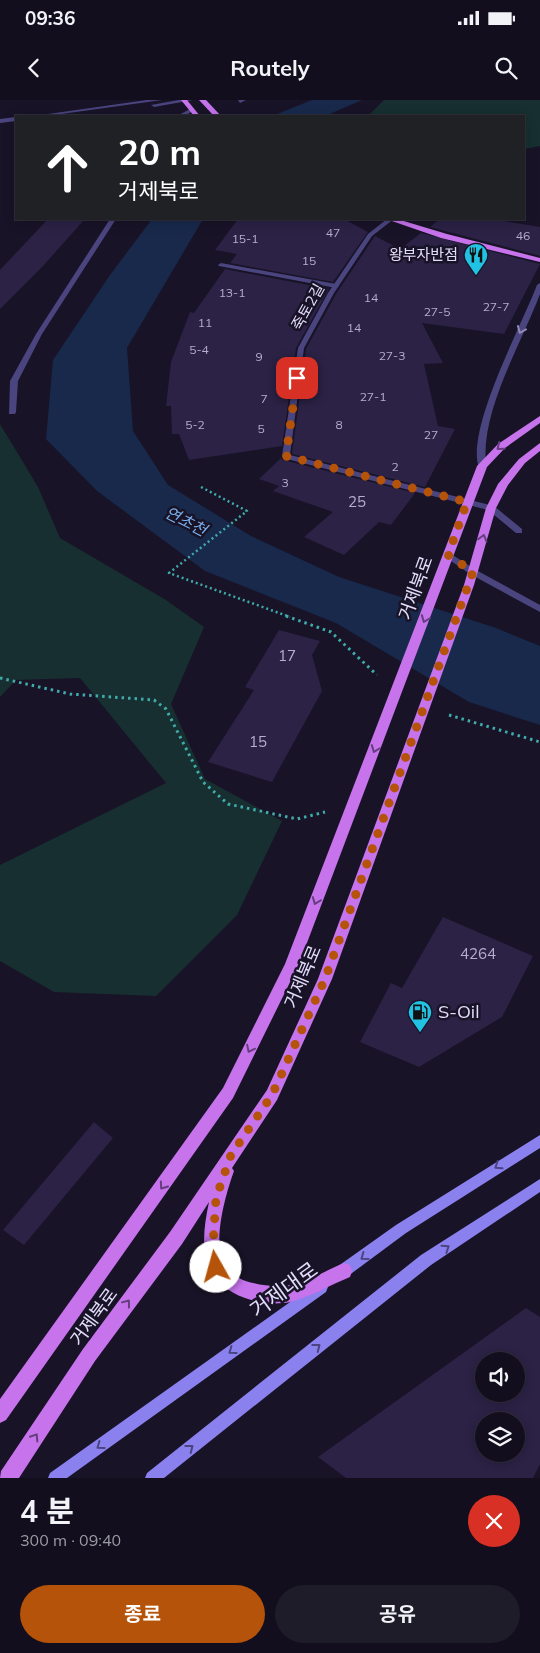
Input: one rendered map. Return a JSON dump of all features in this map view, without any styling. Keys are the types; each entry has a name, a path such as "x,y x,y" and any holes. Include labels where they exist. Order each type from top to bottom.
{"main road":[{"path":"186,100 194,113"},
{"path":"202,100 216,115"},
{"path":"394,220 451,238 540,260"},
{"path":"412,220 451,232 540,252"},
{"name":"거제북로","path":"0,1414 228,1094 292,964 482,466 491,454 540,419"},
{"name":"거제북로","path":"8,1478 89,1355 176,1238 272,1095 325,979 469,585 491,508 503,484 522,461 540,446"},
{"name":"거제대로","path":"55,1478 401,1229 540,1141"},
{"path":"231,1155 216,1198 213,1230 216,1267 230,1281 244,1290 268,1295 294,1292 344,1271"},
{"path":"152,1478 426,1260 540,1185"}],"street":[{"path":"54,115 159,100"},
{"path":"75,115 186,100"},
{"path":"0,121 15,119"},
{"path":"0,125 15,123"},
{"path":"12,412 14,381 39,334 112,220"},
{"name":"죽토2길","path":"390,220 370,235 336,286 301,348 286,456 491,508"},
{"path":"221,265 336,286"},
{"path":"482,466 479,447 502,377 540,285"},
{"path":"491,508 518,531"},
{"path":"448,555 473,572 540,609"}],"path":[{"path":"201,486 247,510 169,573 332,632 377,675"},
{"path":"0,678 70,694 154,700 166,708 204,782 228,804 297,819 354,804"},
{"path":"449,715 540,742"}],"green space":[{"path":"384,100 540,100 540,146 525,149 525,115 370,114"},
{"path":"0,424 38,487 60,538 166,600 204,627 171,704 205,779 282,821 237,915 156,996 54,992 0,961 0,865 166,783 80,678 16,680 0,697"}],"water":[{"path":"312,100 362,100 327,115 274,115"},
{"name":"연초천","path":"151,220 202,220 127,348 133,431 168,485 251,536 339,577 496,628 540,646 540,725 469,702 336,623 205,571 97,491 46,439 53,360 110,275"}],"building":[{"path":"47,220 84,220 42,267 0,309 0,270"},
{"path":"237,220 346,220 368,232 333,282 230,263 237,254 215,250"},
{"path":"439,220 498,220 540,227 540,256 430,227"},
{"path":"421,233 540,264 504,334 422,323 443,363 424,364 438,426 455,429 425,487 292,454 306,349 336,294 375,236 400,249"},
{"path":"225,269 329,289 296,348 282,446 189,460 179,434 172,434 171,406 166,406 171,362 190,312 194,313"},
{"path":"281,458 415,493 391,525 379,522 344,555 304,537 333,512 273,491 279,486 259,479"},
{"path":"279,630 320,641 312,655 322,691 272,782 208,762 254,690 245,687"},
{"path":"443,917 533,956 502,1017 419,1067 360,1042 391,983 402,988"},
{"path":"94,1122 113,1138 24,1245 3,1230"},
{"path":"526,1308 540,1317 540,1464 533,1478 346,1478 318,1457"}],"place":[{"name":"왕부자반점","path":"476,276"},
{"name":"S-Oil","path":"420,1033"}],"route":[{"path":"216,1267 213,1245 216,1198 231,1155 272,1095 325,979 473,572 448,555 467,502 286,456 297,378"}]}
